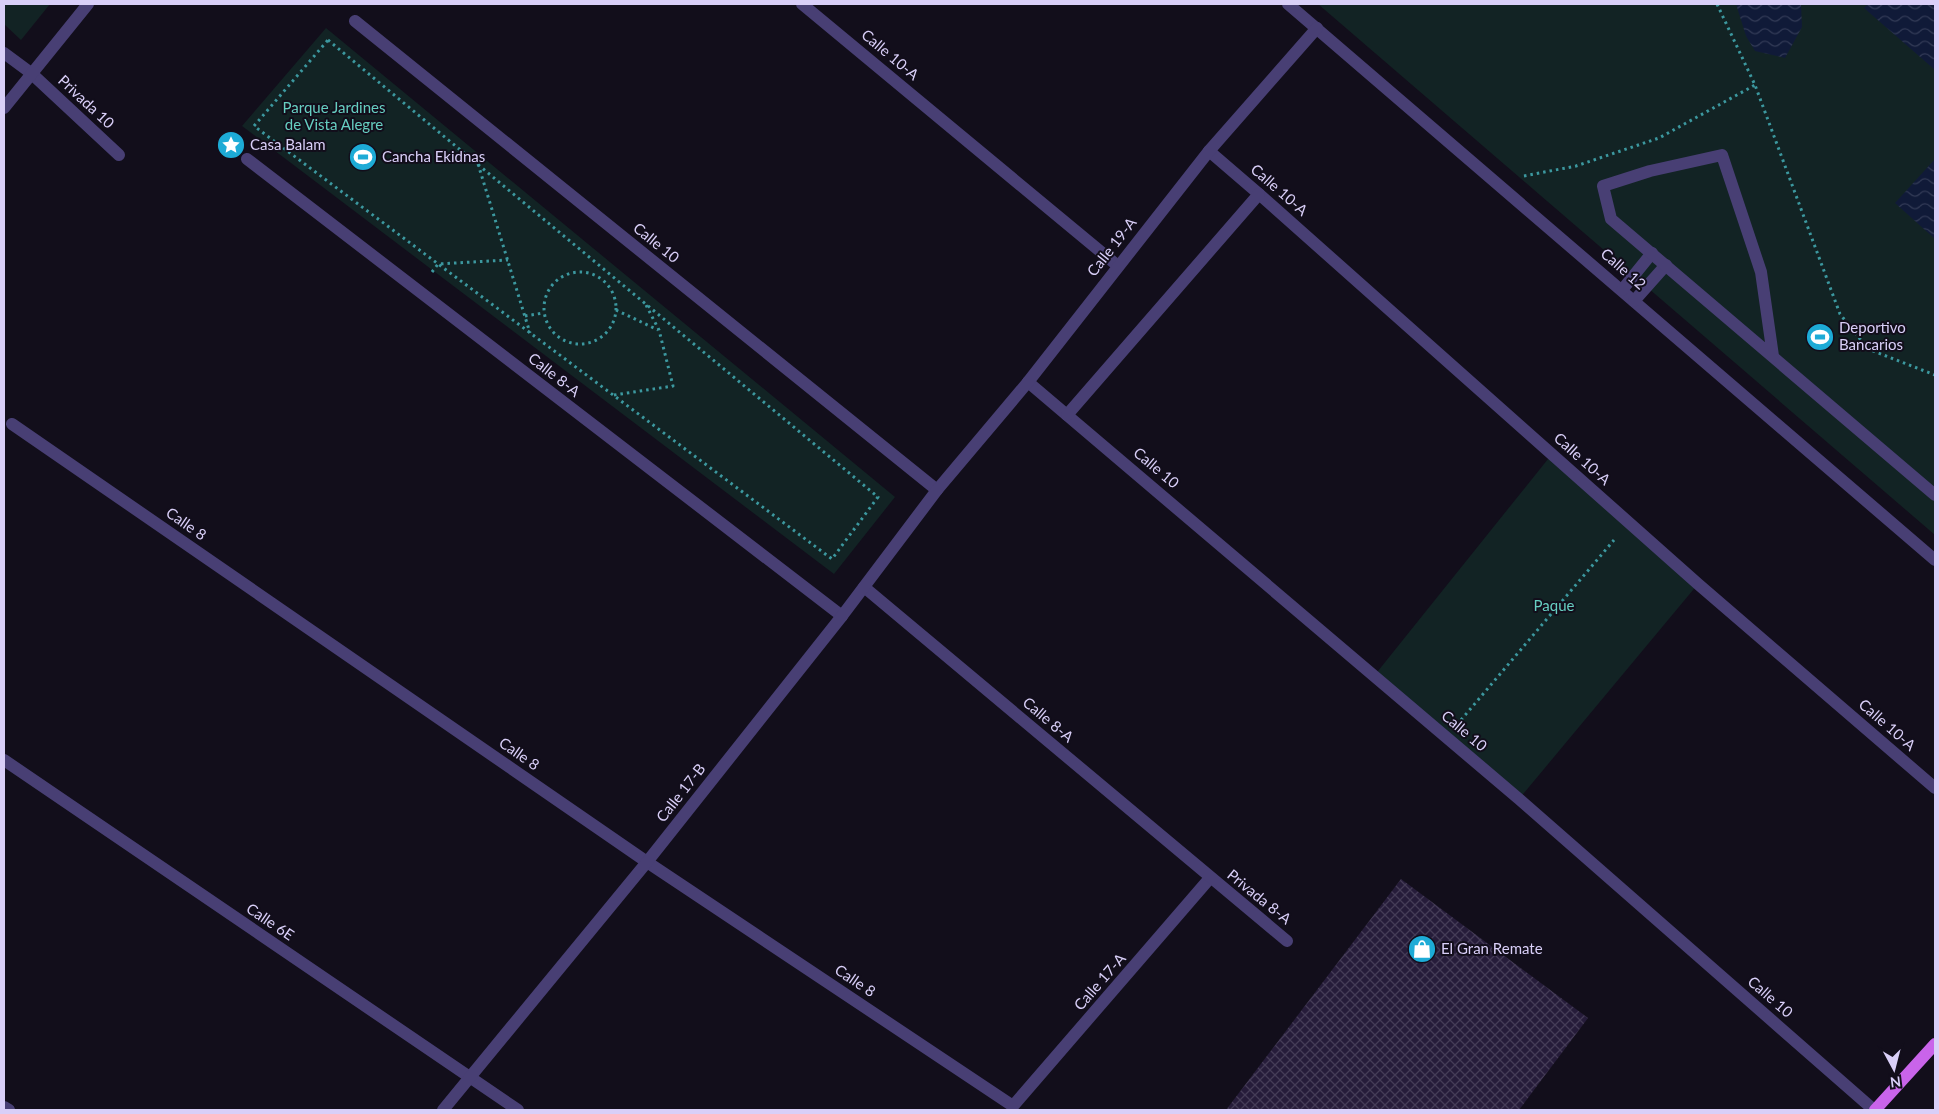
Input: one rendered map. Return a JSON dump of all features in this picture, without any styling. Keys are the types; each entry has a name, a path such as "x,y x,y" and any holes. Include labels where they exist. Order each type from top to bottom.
{"main road":[{"path":"1875,1110 1935,1044"}],"street":[{"path":"4,108 88,4"},
{"name":"Calle 10-A","path":"802,4 1118,266"},
{"name":"Calle 12","path":"1288,4 1935,560"},
{"name":"Calle 10","path":"355,21 937,490"},
{"name":"Calle 19-A","path":"937,490 1028,382 1208,151 1317,28"},
{"path":"4,53 31,73"},
{"name":"Privada 10","path":"31,73 119,155"},
{"name":"Calle 10-A","path":"1208,151 1259,194 1698,584 1935,788"},
{"path":"1773,356 1761,272 1722,155 1650,171 1602,186 1611,220 1935,495"},
{"name":"Calle 8-A","path":"246,159 842,616"},
{"path":"1067,415 1259,194"},
{"path":"1622,290 1652,253"},
{"path":"1634,301 1666,265"},
{"name":"Calle 10","path":"1028,382 1447,738 1875,1110"},
{"name":"Calle 8","path":"12,424 647,862 1013,1106"},
{"name":"Calle 17-B","path":"443,1110 647,862 842,616 937,490"},
{"name":"Calle 8-A","path":"864,587 1210,878"},
{"name":"Calle 6E","path":"4,760 518,1110"},
{"name":"Privada 8-A","path":"1210,878 1287,941"},
{"name":"Calle 17-A","path":"1013,1106 1210,878"},
{"path":"4,1107 9,1110"}],"path":[{"path":"1717,4 1755,86 1840,314 1868,349 1935,375"},
{"path":"328,40 478,164 878,497 832,559 254,126 328,40"},
{"path":"1495,181 1576,166 1659,138 1755,86"},
{"path":"478,164 530,333"},
{"path":"438,264 508,260"},
{"path":"578,272 591,274 601,279 610,288 615,298 616,310 613,322 607,332 598,340 581,344 564,341 554,334 546,324 543,313 544,300 548,289 556,280 567,274 578,272"},
{"path":"613,395 673,386 659,330 644,302"},
{"path":"616,310 659,330"},
{"path":"525,316 543,313"},
{"path":"1447,738 1629,523"}],"green space":[{"path":"4,4 50,4 21,40 4,24"},
{"name":"Deportivo Bancarios","path":"1318,4 1935,4 1935,535"},
{"name":"Parque Jardines de Vista Alegre","path":"326,28 895,497 834,574 242,126"},
{"name":"Paque","path":"1552,454 1698,584 1519,799 1374,676"}],"water":[{"path":"1736,4 1801,4 1802,27 1785,58 1755,51 1746,36"},
{"path":"1868,4 1935,4 1935,70 1864,8"},
{"path":"1935,159 1935,239 1895,203"}],"building":[{"name":"El Gran Remate","path":"1401,879 1588,1018 1519,1110 1226,1110"}],"place":[{"name":"Casa Balam","path":"231,145"},
{"name":"Cancha Ekidnas","path":"363,157"},
{"name":"Deportivo Bancarios","path":"1820,337"},
{"name":"El Gran Remate","path":"1422,949"}]}
